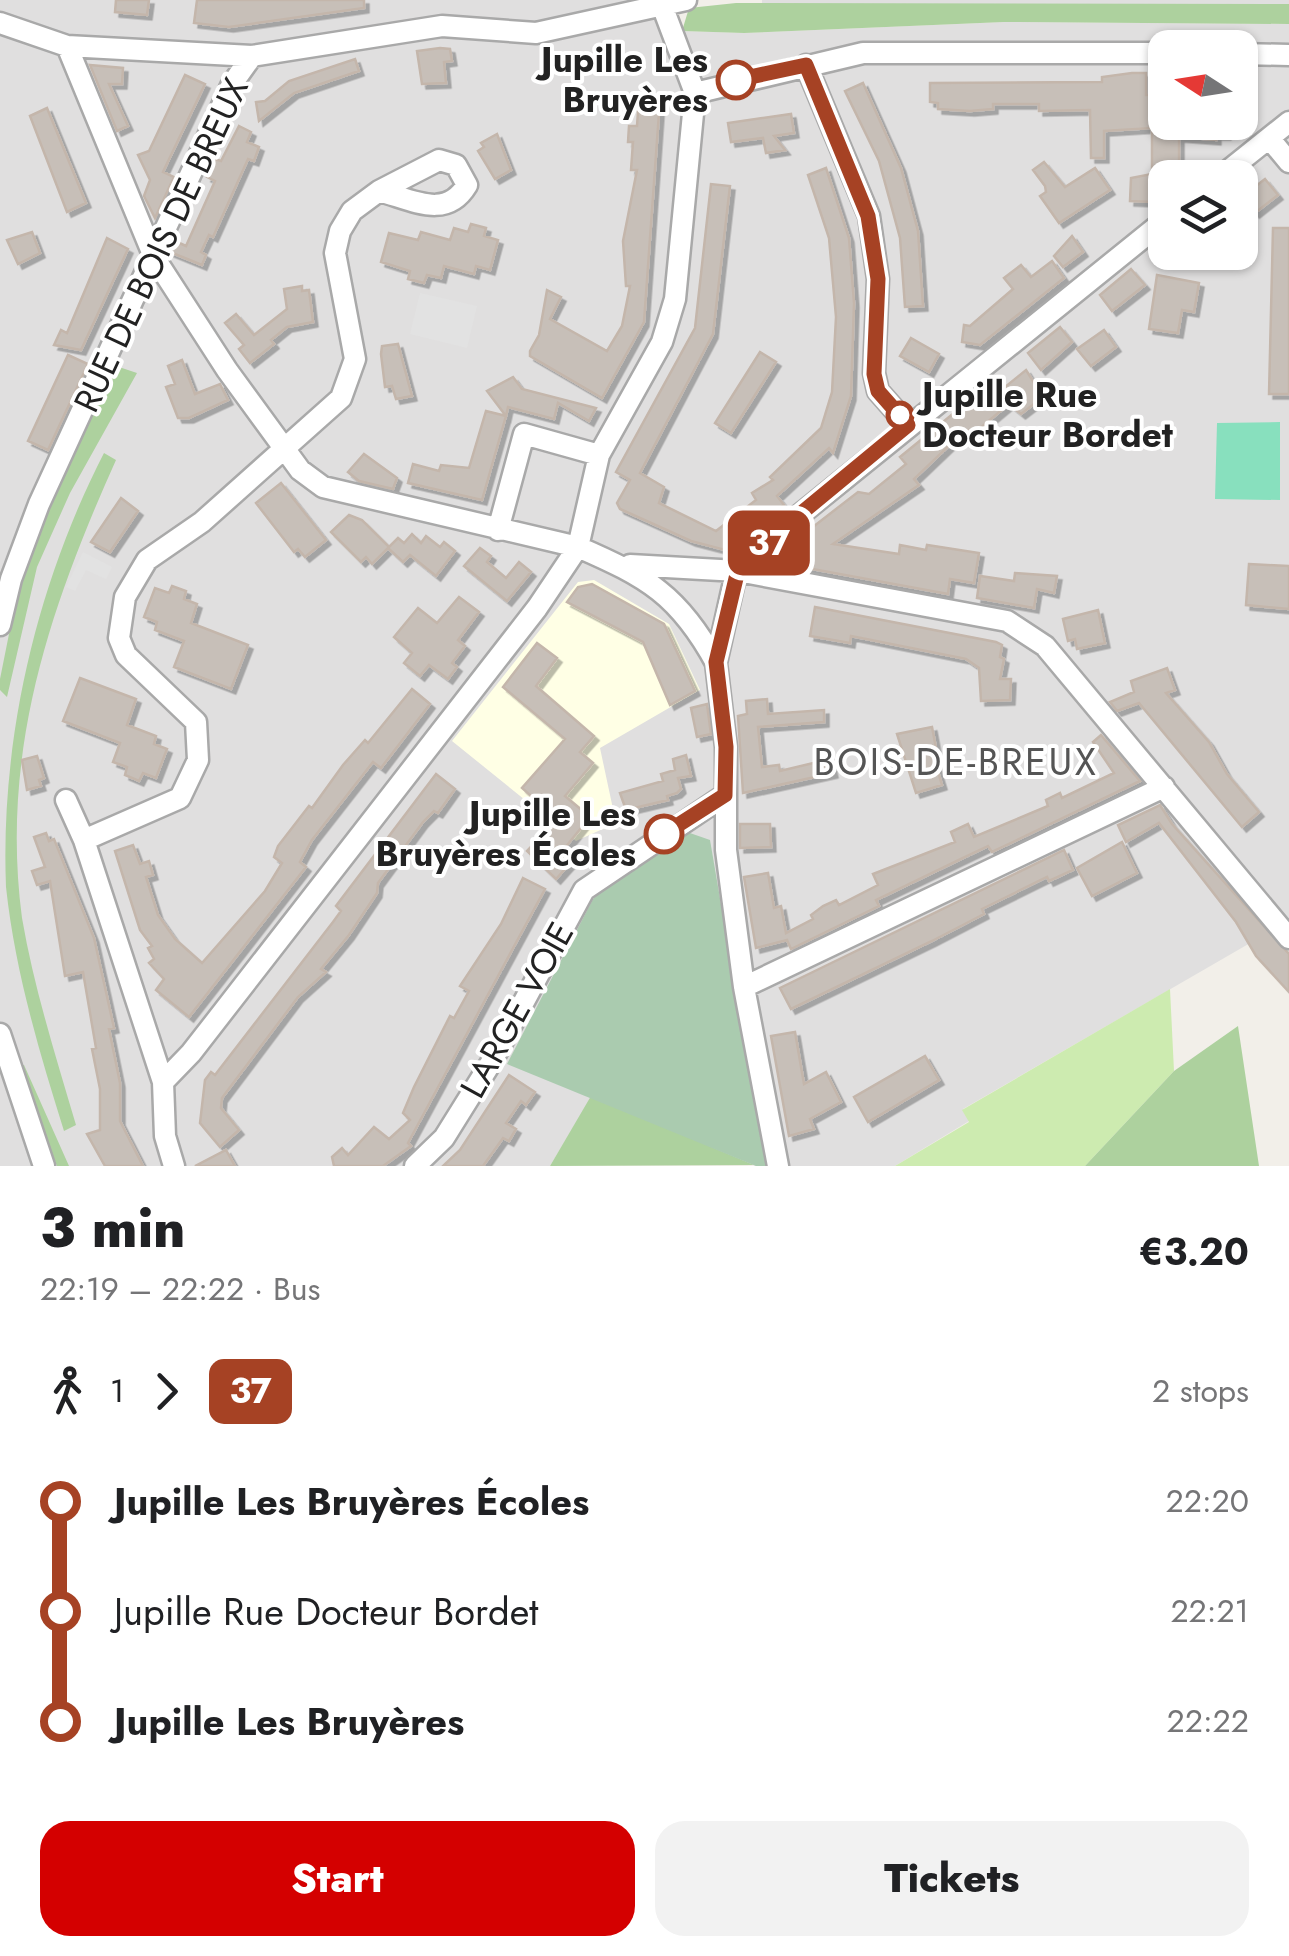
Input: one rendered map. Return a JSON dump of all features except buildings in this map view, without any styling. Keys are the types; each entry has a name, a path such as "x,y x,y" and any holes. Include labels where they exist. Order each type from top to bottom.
{"street":[{"name":"RUE DE BOIS DE BREUX","path":"0,625 6,578 232,84 252,56 442,26 536,34 686,0"},
{"path":"163,1082 240,990 578,548 600,455 662,342 675,299 696,93 661,3"},
{"path":"0,23 67,46 252,56"},
{"path":"67,46 154,257 227,370 287,447 300,470 323,487 578,548 615,563 664,591 699,632 716,662"},
{"path":"696,93 863,53 1148,53"},
{"path":"1258,54 1289,54"},
{"path":"806,65 868,216 878,279 874,374 878,391 908,425"},
{"path":"1241,160 1289,122"},
{"path":"1269,138 1289,162"},
{"path":"84,840 180,798 198,760 196,722 126,654 119,638 118,618 135,574 341,398 355,358 335,253 340,231 352,212 379,192"},
{"path":"778,1166 744,987 726,850 726,747 716,662 740,555 752,542 770,539 1148,234"},
{"path":"498,530 524,434 600,455"},
{"path":"615,563 738,570 1007,620 1045,646 1289,938"},
{"path":"744,987 1164,787"},
{"name":"LARGE VOIE","path":"415,1166 444,1138 492,1060 584,890 725,795"},
{"path":"66,800 84,840 163,1082 165,1136 174,1166"},
{"path":"0,1034 44,1166"}],"shaded area":[{"path":"0,0 639,0 682,31 744,33 1004,22 1289,24 1289,931 1279,920 1264,935 963,1109 969,1121 895,1166 756,1166 592,1096 550,1166 0,1166"},
{"path":"762,0 1289,0 1289,4 762,5"},
{"path":"420,293 477,306 467,348 410,334"},
{"path":"83,552 112,567 106,579 86,570 75,591 66,587"},
{"path":"594,580 669,624 700,690 600,748 616,823 576,841 452,741 578,582"},
{"path":"687,832 710,840 766,1166 756,1166 507,1064 593,899 608,884"}],"green space":[{"path":"736,3 1289,4 1289,24 1004,22 744,33 682,31 689,8"},
{"path":"116,366 137,373 70,493 37,567 7,697 0,690 0,679 22,569 78,438"},
{"path":"1280,422 1280,500 1215,499 1217,423"},
{"path":"104,453 116,460 51,626 25,739 18,797 22,918 39,996 76,1125 64,1131 15,949 6,887 9,775 28,663 42,608 80,503"},
{"path":"1170,989 1174,1071 1085,1166 895,1166 969,1122 962,1110"},
{"path":"1238,1026 1259,1166 1085,1166 1174,1071"},
{"path":"24,1065 69,1166 57,1166 19,1066"},
{"path":"591,1096 754,1165 550,1166"}],"bus line":[{"name":"37","path":"664,834 725,795 726,747 716,662 738,570 754,564 764,555 770,539 908,425 878,391 874,374 878,279 868,216 832,120 806,65 736,80"}],"place":[{"name":"Jupille Les Bruyères","path":"736,80"},
{"name":"Jupille Rue Docteur Bordet","path":"900,415"},
{"name":"Jupille Les Bruyères Écoles","path":"664,834"}],"district":[{"name":"BOIS-DE-BREUX","path":"956,761"}]}
